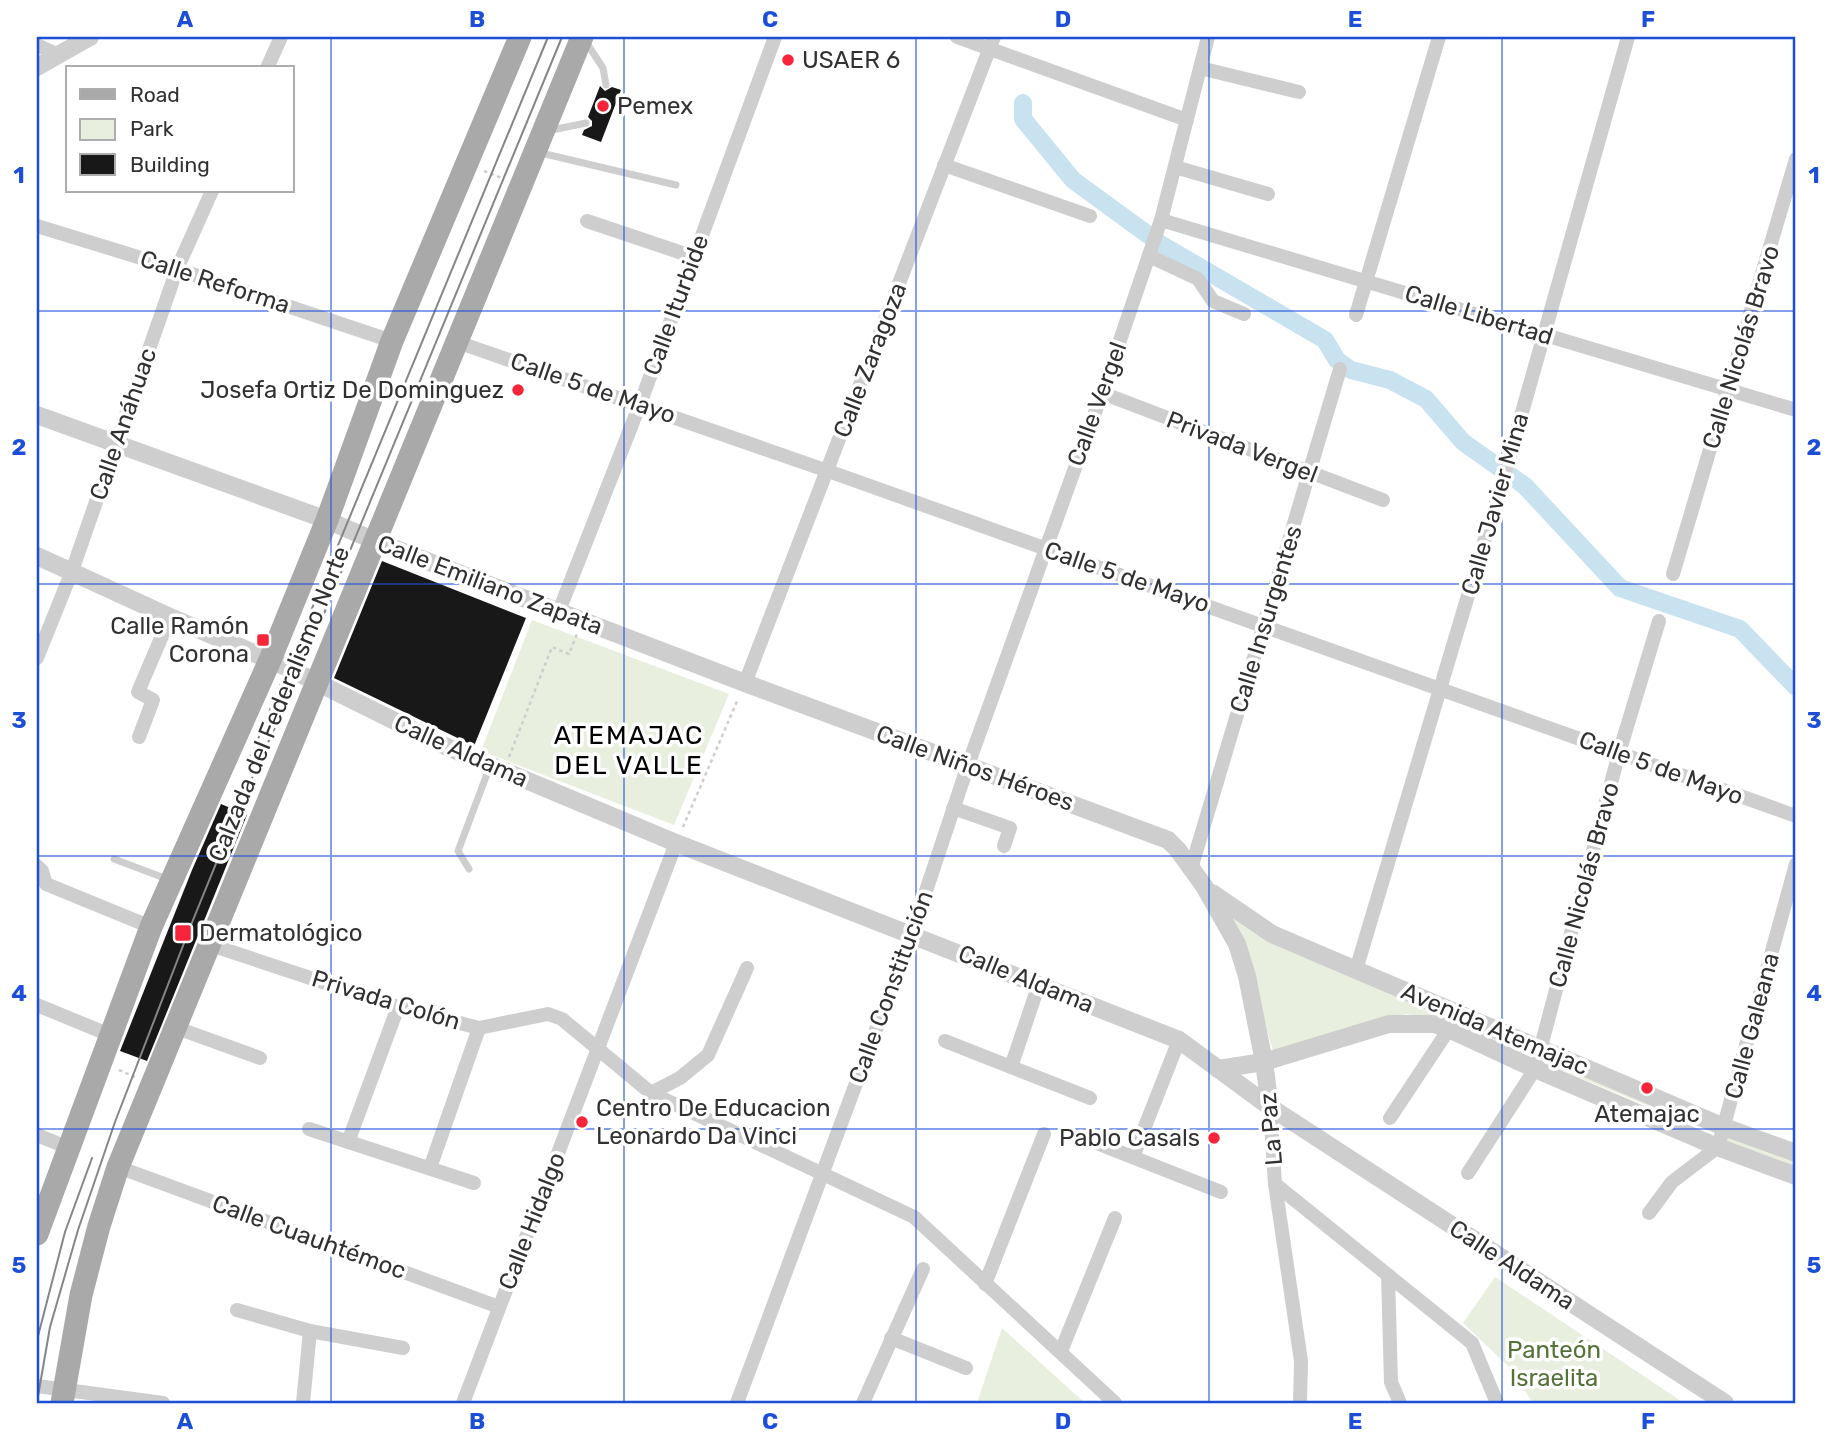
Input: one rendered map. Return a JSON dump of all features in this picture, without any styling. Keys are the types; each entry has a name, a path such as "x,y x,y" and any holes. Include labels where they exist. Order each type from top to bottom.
{"main road":[{"name":"Calzada del Federalismo Norte","path":"37,1234 151,928 270,660 327,520 392,341 520,37"},
{"name":"Calzada del Federalismo Norte","path":"64,1397 81,1295 118,1167 583,37"}],"street":[{"path":"268,66 281,37"},
{"name":"Calle Iturbide","path":"559,611 640,404 775,37"},
{"path":"957,37 991,43 1187,120"},
{"name":"Calle Vergel","path":"968,765 1160,224 1208,37"},
{"path":"1356,315 1439,37"},
{"name":"Calle Javier Mina","path":"1356,970 1510,455 1628,37"},
{"path":"37,67 87,38"},
{"name":"Calle Zaragoza","path":"745,683 991,43"},
{"path":"37,45 58,55"},
{"path":"1200,68 1299,92"},
{"name":"Calle Nicolás Bravo","path":"1673,574 1796,159"},
{"path":"944,165 1090,216"},
{"path":"1175,167 1268,194"},
{"name":"Calle Anáhuac","path":"37,658 72,571 177,270 212,192"},
{"path":"587,222 694,257"},
{"name":"Calle Libertad","path":"1160,224 1366,282 1796,410"},
{"name":"Calle Reforma","path":"37,226 392,341"},
{"path":"1150,254 1198,279 1213,300 1244,314"},
{"name":"Calle 5 de Mayo","path":"457,342 640,404 1796,816"},
{"name":"Calle Insurgentes","path":"1191,870 1340,369"},
{"name":"Privada Vergel","path":"1102,393 1383,500"},
{"name":"Calle Emiliano Zapata","path":"37,415 327,520 374,541 745,683"},
{"path":"37,556 270,660"},
{"path":"139,737 152,700 138,692 170,617"},
{"name":"Calle Nicolás Bravo","path":"1468,1173 1535,1069 1619,752 1659,621"},
{"name":"Calle Aldama","path":"270,660 447,747 676,843 912,933 1179,1040 1270,1107 1725,1403"},
{"name":"Calle Niños Héroes","path":"745,683 1168,840 1191,870"},
{"name":"Calle Constitución","path":"737,1403 912,933 968,765"},
{"path":"953,808 1010,828 1004,846"},
{"name":"Calle Hidalgo","path":"463,1403 676,843"},
{"name":"Calle Galeana","path":"1718,1147 1796,864"},
{"path":"37,866 46,884 151,928"},
{"name":"La Paz","path":"1191,870 1237,944 1247,976 1270,1107 1275,1184 1301,1361 1300,1403"},
{"name":"Avenida Atemajac","path":"1203,886 1272,934 1724,1127 1796,1153"},
{"name":"Privada Colón","path":"208,944 398,1007 480,1028 548,1014 562,1019 651,1093 914,1217 1115,1403"},
{"path":"651,1093 680,1078 708,1055 747,968"},
{"path":"1011,1067 1039,984"},
{"path":"37,1005 110,1035"},
{"path":"348,1142 398,1007"},
{"name":"Avenida Atemajac","path":"1218,1069 1264,1062 1389,1024 1419,1023 1450,1029 1535,1069 1718,1147 1796,1176"},
{"path":"174,1027 260,1058"},
{"path":"430,1168 480,1028"},
{"path":"1390,1118 1450,1029"},
{"path":"1133,1157 1179,1040"},
{"path":"945,1041 1090,1098"},
{"path":"309,1129 474,1183"},
{"path":"985,1284 1044,1134"},
{"path":"37,1135 69,1148"},
{"path":"1084,1138 1221,1192"},
{"path":"1649,1213 1672,1182 1718,1147"},
{"name":"Calle Cuauhtémoc","path":"118,1167 499,1307"},
{"path":"1275,1184 1472,1343 1497,1403"},
{"path":"1061,1351 1115,1218"},
{"path":"863,1403 923,1269"},
{"path":"1388,1275 1391,1382 1400,1403"},
{"path":"237,1310 310,1331 403,1348"},
{"path":"303,1403 310,1331"},
{"path":"891,1338 966,1368"},
{"path":"37,1386 64,1397 163,1403"}],"lane":[{"path":"583,37 603,68 606,85"},
{"path":"539,141 586,123"},
{"path":"539,141 676,185"},
{"path":"469,869 458,851 490,765"},
{"path":"114,859 171,880"}],"path":[{"path":"482,170 508,180"},
{"path":"490,765 496,752 509,757 552,647 569,654 577,634"},
{"path":"676,843 745,683"},
{"path":"114,1080 118,1069 140,1078"}],"green space":[{"path":"532,620 729,694 674,825 481,751"},
{"path":"1227,908 1530,1050 1523,1055 1462,1031 1407,1014 1273,1051"},
{"path":"1544,1056 1713,1127 1707,1130 1546,1064"},
{"path":"1729,1127 1796,1152 1796,1168 1722,1141"},
{"name":"Panteón Israelita","path":"1495,1277 1684,1403 1533,1403 1510,1368 1463,1323"},
{"path":"1002,1328 1085,1403 977,1403"}],"building":[{"name":"Pemex","path":"600,86 605,91 612,87 621,90 601,142 582,135 584,130 592,126 588,117"},
{"path":"382,561 526,618 474,746 334,678"},
{"name":"Dermatológico","path":"221,804 247,815 147,1061 120,1051"}],"waterway":[{"path":"1023,103 1023,119 1073,180 1162,245 1325,340 1337,360 1351,370 1390,380 1426,399 1463,442 1525,486 1620,588 1740,629 1796,687"}],"tram line":[{"path":"246,768 548,37"},
{"path":"37,1402 50,1327 78,1230 115,1122 239,807 299,674 562,37"},
{"path":"37,1340 65,1232 92,1158"}],"place":[{"name":"USAER 6","path":"788,60"},
{"name":"Pemex","path":"603,106"},
{"name":"Josefa Ortiz De Dominguez","path":"518,390"},
{"name":"Calle Ramón Corona","path":"263,640"},
{"name":"Dermatológico","path":"183,933"},
{"name":"Atemajac","path":"1647,1088"},
{"name":"Centro De Educacion Leonardo Da Vinci","path":"582,1122"},
{"name":"Pablo Casals","path":"1214,1138"}],"district":[{"name":"ATEMAJAC DEL VALLE","path":"629,750"}]}
